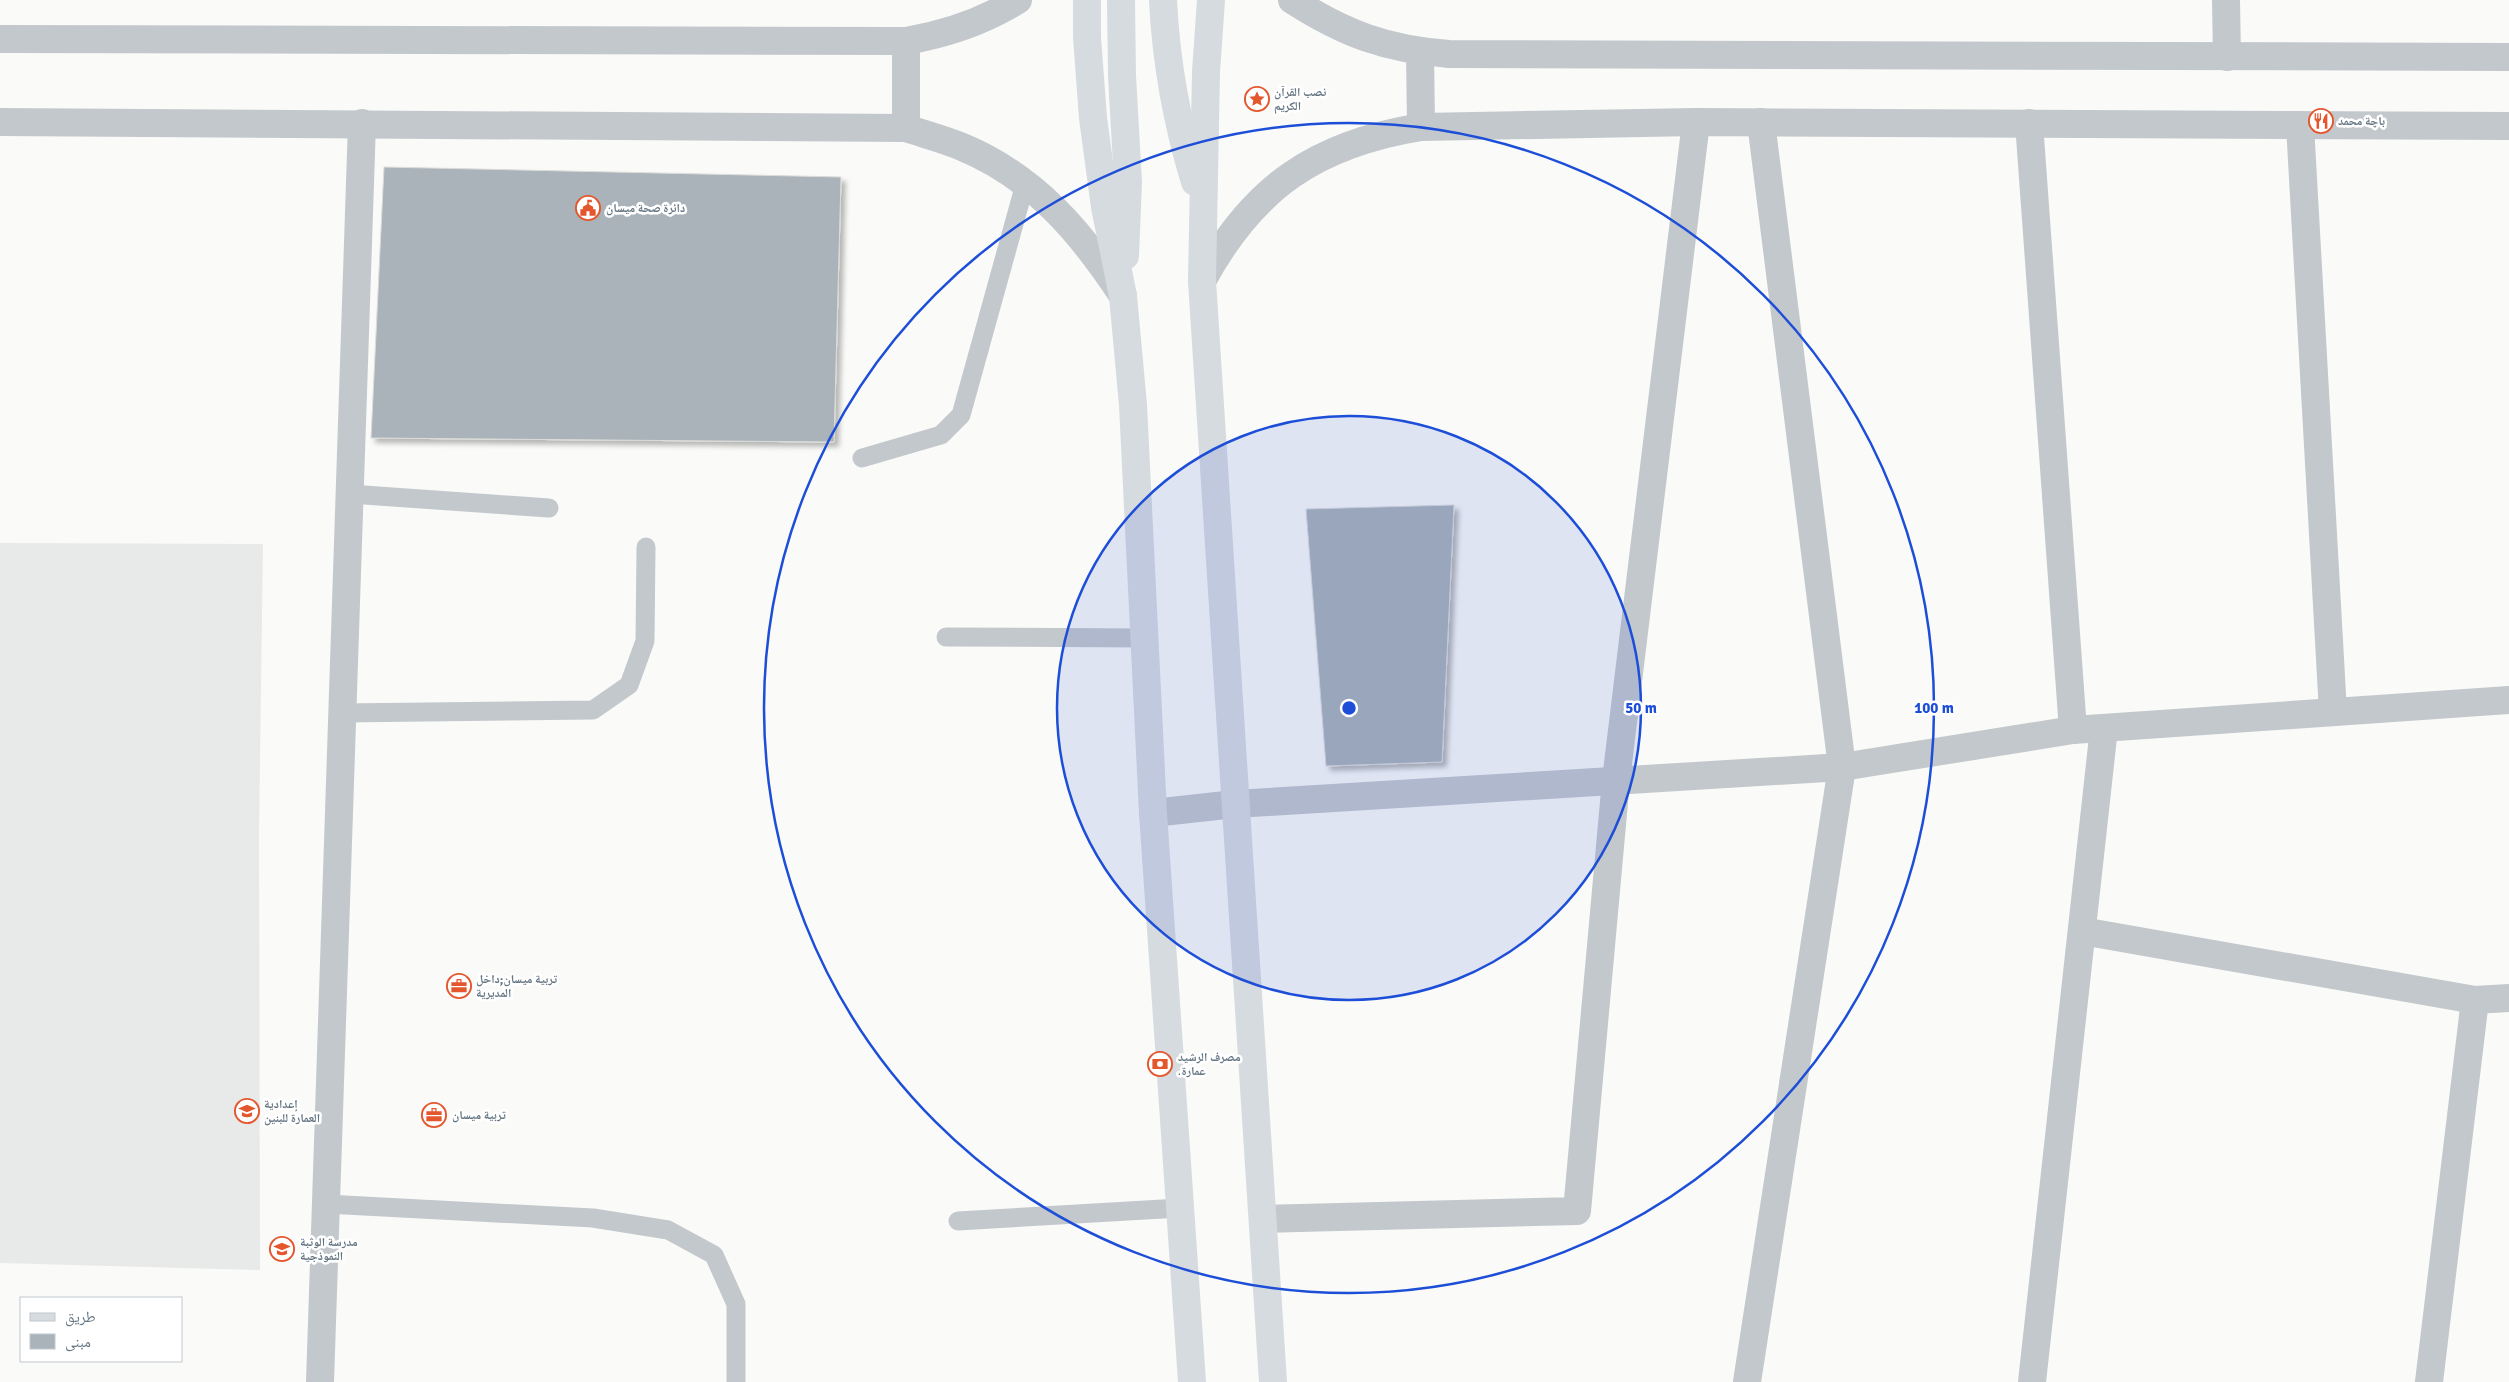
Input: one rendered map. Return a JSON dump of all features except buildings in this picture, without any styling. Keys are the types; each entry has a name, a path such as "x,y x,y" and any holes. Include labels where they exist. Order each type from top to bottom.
{"main road":[{"path":"1087,0 1086,37 1094,118 1105,207 1123,296 1133,405 1153,813 1192,1382"},
{"path":"1122,0 1122,76 1128,182 1123,296"},
{"path":"1163,0 1168,53 1176,104 1187,155 1202,205"},
{"path":"1211,0 1202,205 1202,281 1273,1382"}],"street":[{"path":"0,39 906,41 937,36 968,27 996,14 1018,0"},
{"path":"1292,0 1347,32 1380,43 1420,51 1450,54 2509,57"},
{"path":"2226,0 2227,57"},
{"path":"906,41 906,128"},
{"path":"1420,51 1421,127"},
{"path":"0,122 906,128 961,147 994,164 1025,184 1054,208 1079,234 1123,296"},
{"path":"1263,1219 1576,1211 1616,780 1696,122"},
{"path":"1202,281 1218,250 1239,222 1291,174 1321,156 1352,142 1386,133 1421,127 1696,122 2509,126"},
{"path":"1747,1382 1842,767 1761,122"},
{"path":"320,1382 362,123"},
{"path":"2029,124 2073,730"},
{"path":"2300,125 2333,712"},
{"path":"1153,813 1235,804 1842,767 2073,730 2509,700"},
{"path":"2032,1382 2104,728"},
{"path":"2082,931 2475,1000 2509,998"},
{"path":"2429,1382 2475,1000"}],"lane":[{"path":"862,458 941,435 961,415 1025,184"},
{"path":"350,494 549,508"},
{"path":"343,712 593,710 629,685 645,641 646,547"},
{"path":"946,637 1145,638"},
{"path":"326,1204 593,1218 668,1230 714,1255 736,1304 736,1382"},
{"path":"958,1221 1180,1208"}],"shaded area":[{"path":"0,543 263,544 259,832 260,1270 0,1263"}],"place":[{"name":"نصب القرآن الكريم","path":"1257,99"},
{"name":"باچة محمد","path":"2321,121"},
{"name":"دائرة صحة ميسان","path":"588,208"},
{"name":"تربية ميسان;داخل المديرية","path":"459,986"},
{"name":"مصرف الرشيد .عمارة","path":"1160,1064"},
{"name":"إعدادية العمارة للبنين","path":"247,1111"},
{"name":"تربية ميسان","path":"434,1115"},
{"name":"مدرسة الوثبة النموذجية","path":"282,1249"}]}
